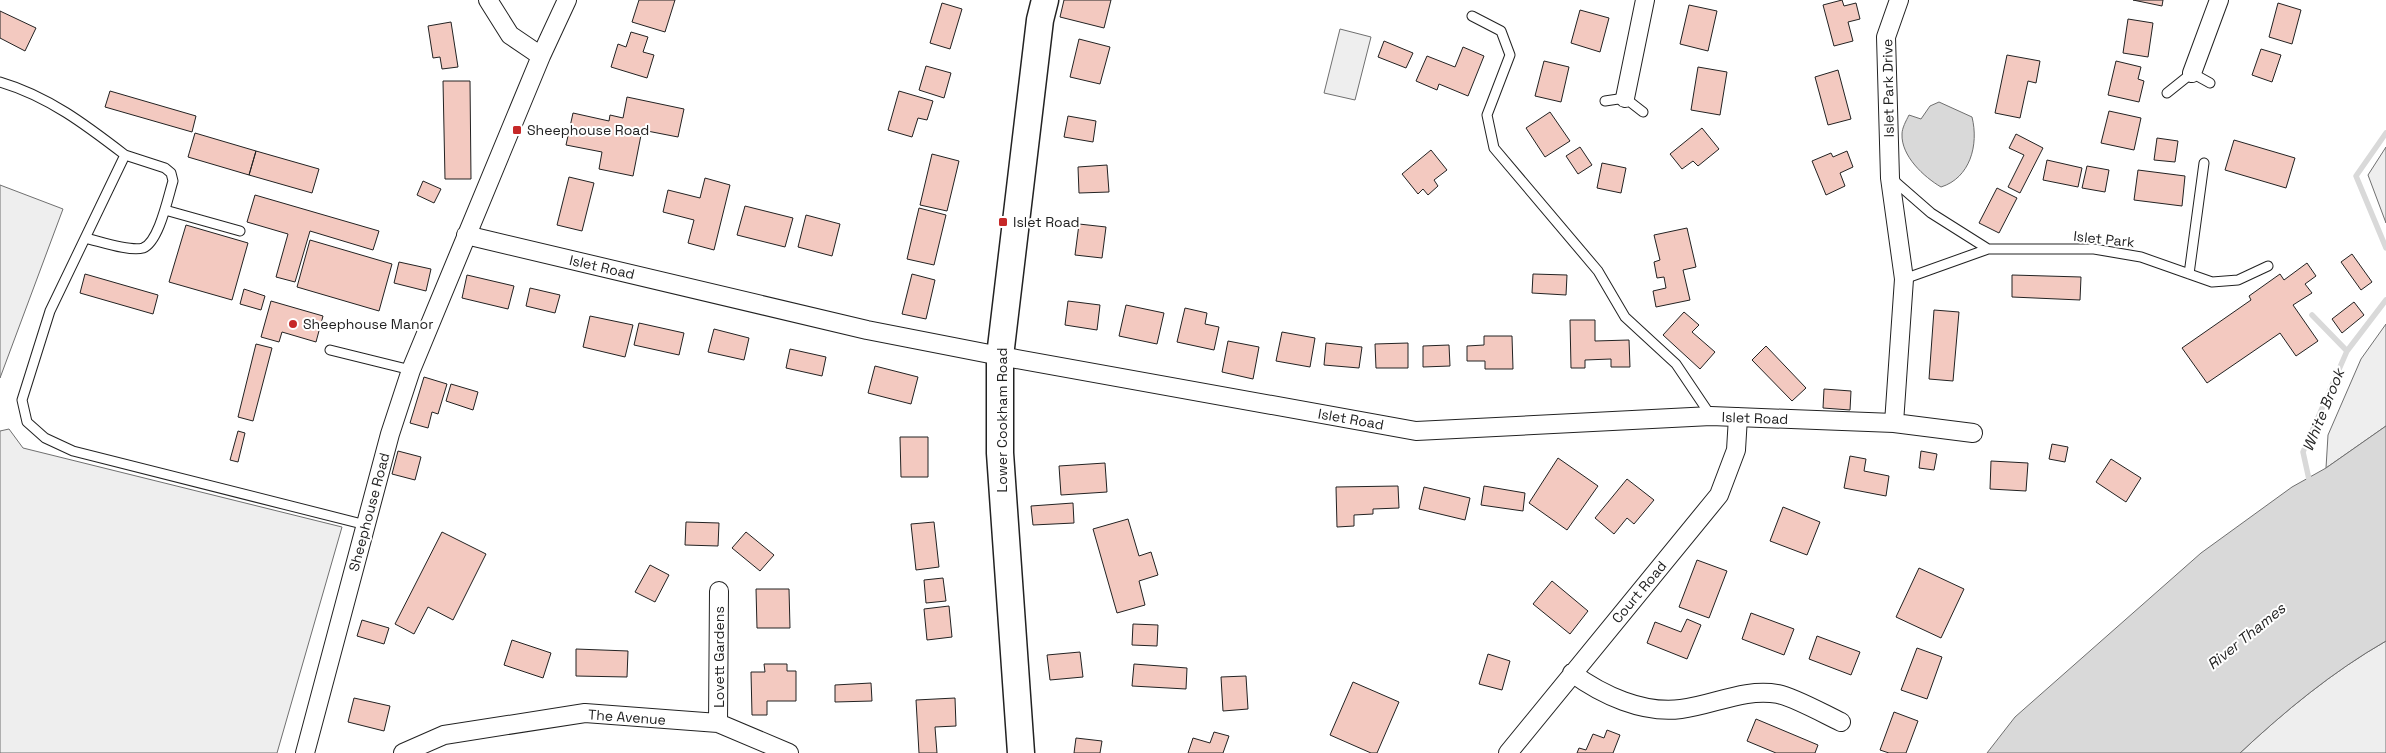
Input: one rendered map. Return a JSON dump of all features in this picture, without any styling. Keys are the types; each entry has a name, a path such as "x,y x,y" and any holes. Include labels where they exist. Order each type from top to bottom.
{"main road":[{"name":"Lower Cookham Road","path":"1021,753 1000,453 1000,356 1040,20 1045,0"}],"street":[{"path":"488,0 510,35 541,56"},
{"name":"Sheephouse Road","path":"305,753 390,434 411,370 541,56 567,0"},
{"path":"1625,98 1645,0"},
{"name":"Islet Park Drive","path":"1890,178 1886,37 1899,0"},
{"path":"2192,73 2219,0"},
{"path":"1890,178 1904,280 1894,424"},
{"name":"Islet Road","path":"466,235 867,330 1000,356 1416,431 1711,416 1894,424 1973,433"},
{"name":"Court Road","path":"1508,753 1719,496 1736,450 1738,417"},
{"name":"Lovett Gardens","path":"718,723 719,591"},
{"path":"1572,673 1593,688 1646,708 1681,709 1748,693 1779,694 1841,722"},
{"name":"The Avenue","path":"403,753 444,735 585,713 718,723 789,753"}],"lane":[{"path":"1472,16 1501,31 1510,55 1487,116 1494,148 1598,271 1625,317 1676,364 1711,416"},
{"path":"2167,93 2192,73 2210,84"},
{"path":"0,82 41,97 84,124 125,155 165,168 171,173 173,182 165,210 152,241 143,248 131,248 85,238"},
{"path":"1605,101 1625,98 1643,112"},
{"path":"125,155 47,320 22,400 27,422 45,438 73,451 366,525"},
{"path":"2189,274 2204,162"},
{"path":"1890,178 1931,213 1988,249"},
{"path":"165,210 240,231"},
{"name":"Islet Park","path":"1904,280 1988,249 2094,249 2142,257 2212,282 2226,283 2238,280 2268,266"},
{"path":"330,350 411,370"}],"shaded area":[{"path":"1340,29 1371,37 1355,100 1324,93"},
{"path":"2386,147 2386,223 2368,175"},
{"path":"0,185 63,209 0,378"},
{"path":"2386,324 2386,426 2326,468 2328,435 2361,359"},
{"path":"9,429 23,448 342,527 277,753 0,753 0,431"},
{"path":"2386,641 2386,753 2240,753 2310,693"}],"water":[{"path":"1939,102 1972,117 1974,128 1973,149 1965,168 1951,183 1941,187 1921,172 1909,158 1905,150 1902,134 1909,115 1921,119 1930,106"},
{"name":"River Thames","path":"2386,426 2386,641 2310,693 2240,753 1987,753 2015,717 2201,553 2292,487 2326,468"}],"building":[{"path":"639,0 675,0 665,32 632,22"},
{"path":"1064,0 1111,0 1104,28 1060,17"},
{"path":"1842,0 1844,6 1856,3 1860,19 1848,22 1853,41 1834,46 1823,5"},
{"path":"2133,0 2163,0 2162,6"},
{"path":"942,3 962,9 950,49 930,43"},
{"path":"2278,3 2301,10 2292,44 2269,37"},
{"path":"1689,5 1717,11 1708,51 1680,44"},
{"path":"1580,10 1609,18 1600,52 1571,43"},
{"path":"0,11 36,28 25,51 0,38"},
{"path":"2128,19 2153,23 2148,57 2123,53"},
{"path":"451,22 458,67 442,69 440,57 433,58 428,26"},
{"path":"631,32 648,37 643,52 654,55 647,78 611,67 618,44 626,47"},
{"path":"1079,39 1110,47 1100,84 1070,77"},
{"path":"1384,41 1413,53 1406,68 1378,57"},
{"path":"1463,47 1484,56 1468,96 1439,84 1437,90 1416,81 1427,56 1455,67"},
{"path":"2261,49 2281,55 2272,82 2252,75"},
{"path":"2007,55 2040,61 2036,83 2028,81 2020,118 1995,113"},
{"path":"1544,61 1569,67 1561,102 1535,96"},
{"path":"2116,61 2141,67 2138,79 2144,81 2139,102 2108,95"},
{"path":"926,66 951,73 944,98 919,90"},
{"path":"1698,67 1727,72 1720,115 1691,110"},
{"path":"1838,70 1851,119 1828,125 1815,77"},
{"path":"443,81 470,81 471,179 445,179"},
{"path":"110,91 196,116 192,132 105,107"},
{"path":"899,91 933,101 927,120 918,118 912,137 888,130"},
{"path":"627,97 684,109 678,137 642,130 633,176 599,169 602,152 566,145 573,113 609,121 610,115 623,118"},
{"path":"2109,111 2141,118 2134,150 2101,143"},
{"path":"1550,112 1570,141 1545,157 1526,128"},
{"path":"1068,116 1096,121 1093,142 1064,137"},
{"path":"1702,128 1719,149 1698,166 1693,161 1682,169 1670,154"},
{"path":"195,133 256,151 249,175 188,157"},
{"path":"2016,134 2043,148 2020,193 2008,187 2024,155 2009,148"},
{"path":"2157,138 2178,141 2175,162 2154,160"},
{"path":"2234,140 2295,158 2286,188 2225,170"},
{"path":"1580,147 1592,165 1578,174 1566,156"},
{"path":"1431,150 1447,170 1434,180 1438,186 1428,195 1423,189 1418,194 1402,174"},
{"path":"256,151 319,169 312,193 249,175"},
{"path":"1847,151 1853,167 1840,173 1845,186 1826,195 1812,161 1831,153 1833,157"},
{"path":"932,154 959,161 947,211 920,205"},
{"path":"2047,160 2082,168 2078,187 2043,180"},
{"path":"1602,163 1626,168 1621,193 1597,188"},
{"path":"1107,165 1109,192 1079,193 1078,167"},
{"path":"2087,166 2109,170 2105,192 2082,188"},
{"path":"2138,170 2185,176 2182,206 2134,200"},
{"path":"569,177 594,183 582,231 557,225"},
{"path":"705,178 730,185 714,250 688,243 694,220 663,212 668,190 700,198"},
{"path":"423,181 441,189 434,203 417,195"},
{"path":"1997,188 2017,198 1999,233 1979,223"},
{"path":"255,195 379,231 373,250 310,231 295,282 276,277 288,234 247,222"},
{"path":"745,206 793,218 785,247 737,235"},
{"path":"919,208 946,215 934,265 907,259"},
{"path":"806,215 840,224 832,256 798,247"},
{"path":"1079,224 1106,227 1102,258 1075,255"},
{"path":"186,225 248,243 232,300 169,282"},
{"path":"1687,228 1696,267 1683,270 1690,300 1656,307 1653,291 1666,288 1664,277 1657,278 1654,262 1660,260 1654,235"},
{"path":"310,240 392,264 379,311 297,287"},
{"path":"2352,254 2372,282 2361,290 2341,262"},
{"path":"399,262 431,269 426,291 394,283"},
{"path":"2307,263 2316,276 2305,284 2312,293 2293,305 2318,341 2296,356 2280,333 2207,383 2182,348 2251,300 2249,296 2280,274 2284,280"},
{"path":"85,274 158,295 153,314 80,293"},
{"path":"912,274 935,280 926,319 902,314"},
{"path":"1533,274 1567,275 1566,295 1532,293"},
{"path":"467,275 514,286 508,309 462,298"},
{"path":"2012,275 2081,277 2080,300 2012,297"},
{"path":"530,288 560,295 555,313 526,306"},
{"path":"244,289 265,296 261,310 240,304"},
{"name":"Sheephouse Manor","path":"271,301 323,316 316,342 282,332 279,342 261,337"},
{"path":"1068,301 1100,305 1097,330 1065,325"},
{"path":"2354,302 2364,315 2342,333 2332,319"},
{"path":"1126,305 1164,313 1157,344 1119,336"},
{"path":"1185,308 1207,313 1205,324 1219,327 1214,350 1177,342"},
{"path":"1934,310 1959,312 1953,381 1929,379"},
{"path":"1684,312 1699,325 1692,332 1715,352 1700,369 1663,335"},
{"path":"590,316 633,325 625,357 583,347"},
{"path":"1570,320 1595,320 1595,341 1629,340 1630,367 1611,367 1611,359 1585,360 1585,368 1571,368"},
{"path":"639,323 684,333 679,355 634,345"},
{"path":"714,329 749,338 744,360 708,352"},
{"path":"1282,332 1315,338 1310,367 1276,361"},
{"path":"1484,336 1512,336 1513,369 1485,369 1485,361 1467,361 1467,346 1484,345"},
{"path":"1228,341 1259,347 1253,379 1222,372"},
{"path":"1326,343 1362,347 1359,368 1324,365"},
{"path":"1408,343 1408,368 1376,368 1375,344"},
{"path":"256,344 272,348 253,421 238,417"},
{"path":"1449,345 1450,366 1423,367 1423,346"},
{"path":"1766,346 1806,388 1792,401 1752,360"},
{"path":"790,349 826,357 822,376 786,368"},
{"path":"875,366 918,377 911,404 868,393"},
{"path":"424,377 447,384 438,414 432,412 428,428 410,423"},
{"path":"451,384 478,392 473,410 446,401"},
{"path":"1824,389 1851,391 1850,410 1823,408"},
{"path":"238,431 245,433 238,462 230,460"},
{"path":"900,437 928,437 928,477 901,477"},
{"path":"2052,444 2068,447 2065,462 2049,459"},
{"path":"398,451 421,457 415,480 392,474"},
{"path":"1921,451 1937,454 1934,470 1919,468"},
{"path":"1850,456 1866,459 1864,471 1889,476 1886,496 1844,488"},
{"path":"1558,458 1598,486 1567,530 1529,503"},
{"path":"2111,459 2141,478 2126,502 2096,482"},
{"path":"1991,461 2028,463 2026,491 1990,489"},
{"path":"1105,463 1107,492 1061,495 1059,466"},
{"path":"1627,479 1654,500 1634,524 1627,518 1614,534 1595,518"},
{"path":"1398,486 1399,508 1373,509 1373,514 1354,515 1354,526 1337,527 1336,487"},
{"path":"1484,486 1525,493 1523,511 1481,505"},
{"path":"1424,487 1470,498 1465,520 1419,509"},
{"path":"1073,503 1074,523 1033,525 1031,506"},
{"path":"1783,507 1820,522 1807,555 1770,541"},
{"path":"1128,519 1139,556 1151,552 1158,575 1139,581 1145,605 1117,613 1093,529"},
{"path":"686,522 719,523 718,546 685,545"},
{"path":"934,522 939,567 916,570 911,524"},
{"path":"442,532 486,554 453,620 428,607 414,634 395,624"},
{"path":"746,532 774,555 760,571 732,548"},
{"path":"1697,560 1727,571 1709,618 1679,607"},
{"path":"650,565 669,575 655,602 635,592"},
{"path":"1919,568 1964,589 1941,638 1896,617"},
{"path":"943,578 946,601 926,603 924,580"},
{"path":"1552,581 1588,611 1570,634 1533,604"},
{"path":"756,589 789,589 790,628 757,628"},
{"path":"949,606 952,637 927,640 924,609"},
{"path":"1751,613 1794,629 1784,655 1742,639"},
{"path":"1687,619 1701,625 1687,659 1647,643 1655,622 1681,632"},
{"path":"362,620 389,628 384,644 357,636"},
{"path":"1133,624 1158,625 1157,646 1132,645"},
{"path":"1817,636 1860,652 1851,675 1809,659"},
{"path":"512,640 551,653 543,678 504,665"},
{"path":"1917,648 1942,657 1927,699 1901,690"},
{"path":"576,649 628,651 627,677 576,676"},
{"path":"1080,652 1083,677 1050,680 1047,655"},
{"path":"1488,654 1510,661 1502,690 1479,684"},
{"path":"764,664 787,664 787,671 796,671 796,701 767,701 767,715 752,715 751,672 765,672"},
{"path":"1134,664 1187,668 1186,689 1132,686"},
{"path":"1246,676 1248,709 1223,711 1221,677"},
{"path":"1353,682 1399,702 1377,753 1371,753 1330,735"},
{"path":"871,683 872,701 835,702 835,685"},
{"path":"354,698 390,706 384,731 348,722"},
{"path":"955,698 956,726 935,727 937,753 919,753 916,700"},
{"path":"1894,712 1918,721 1906,753 1889,753 1880,750"},
{"path":"1756,719 1818,745 1815,753 1776,753 1747,741"},
{"path":"1607,730 1620,735 1613,753 1577,753 1579,748 1586,750 1593,734 1604,738"},
{"path":"1214,732 1229,736 1223,753 1188,753 1193,738 1210,743"},
{"path":"1076,738 1102,741 1100,753 1074,753"}],"waterway":[{"name":"White Brook","path":"2386,133 2356,176 2386,248"},
{"name":"White Brook","path":"2310,484 2303,452 2347,351 2386,300"},
{"path":"2312,315 2347,351"}],"place":[{"name":"Sheephouse Road","path":"517,130"},
{"name":"Islet Road","path":"1003,222"},
{"name":"Sheephouse Manor","path":"293,324"}]}
